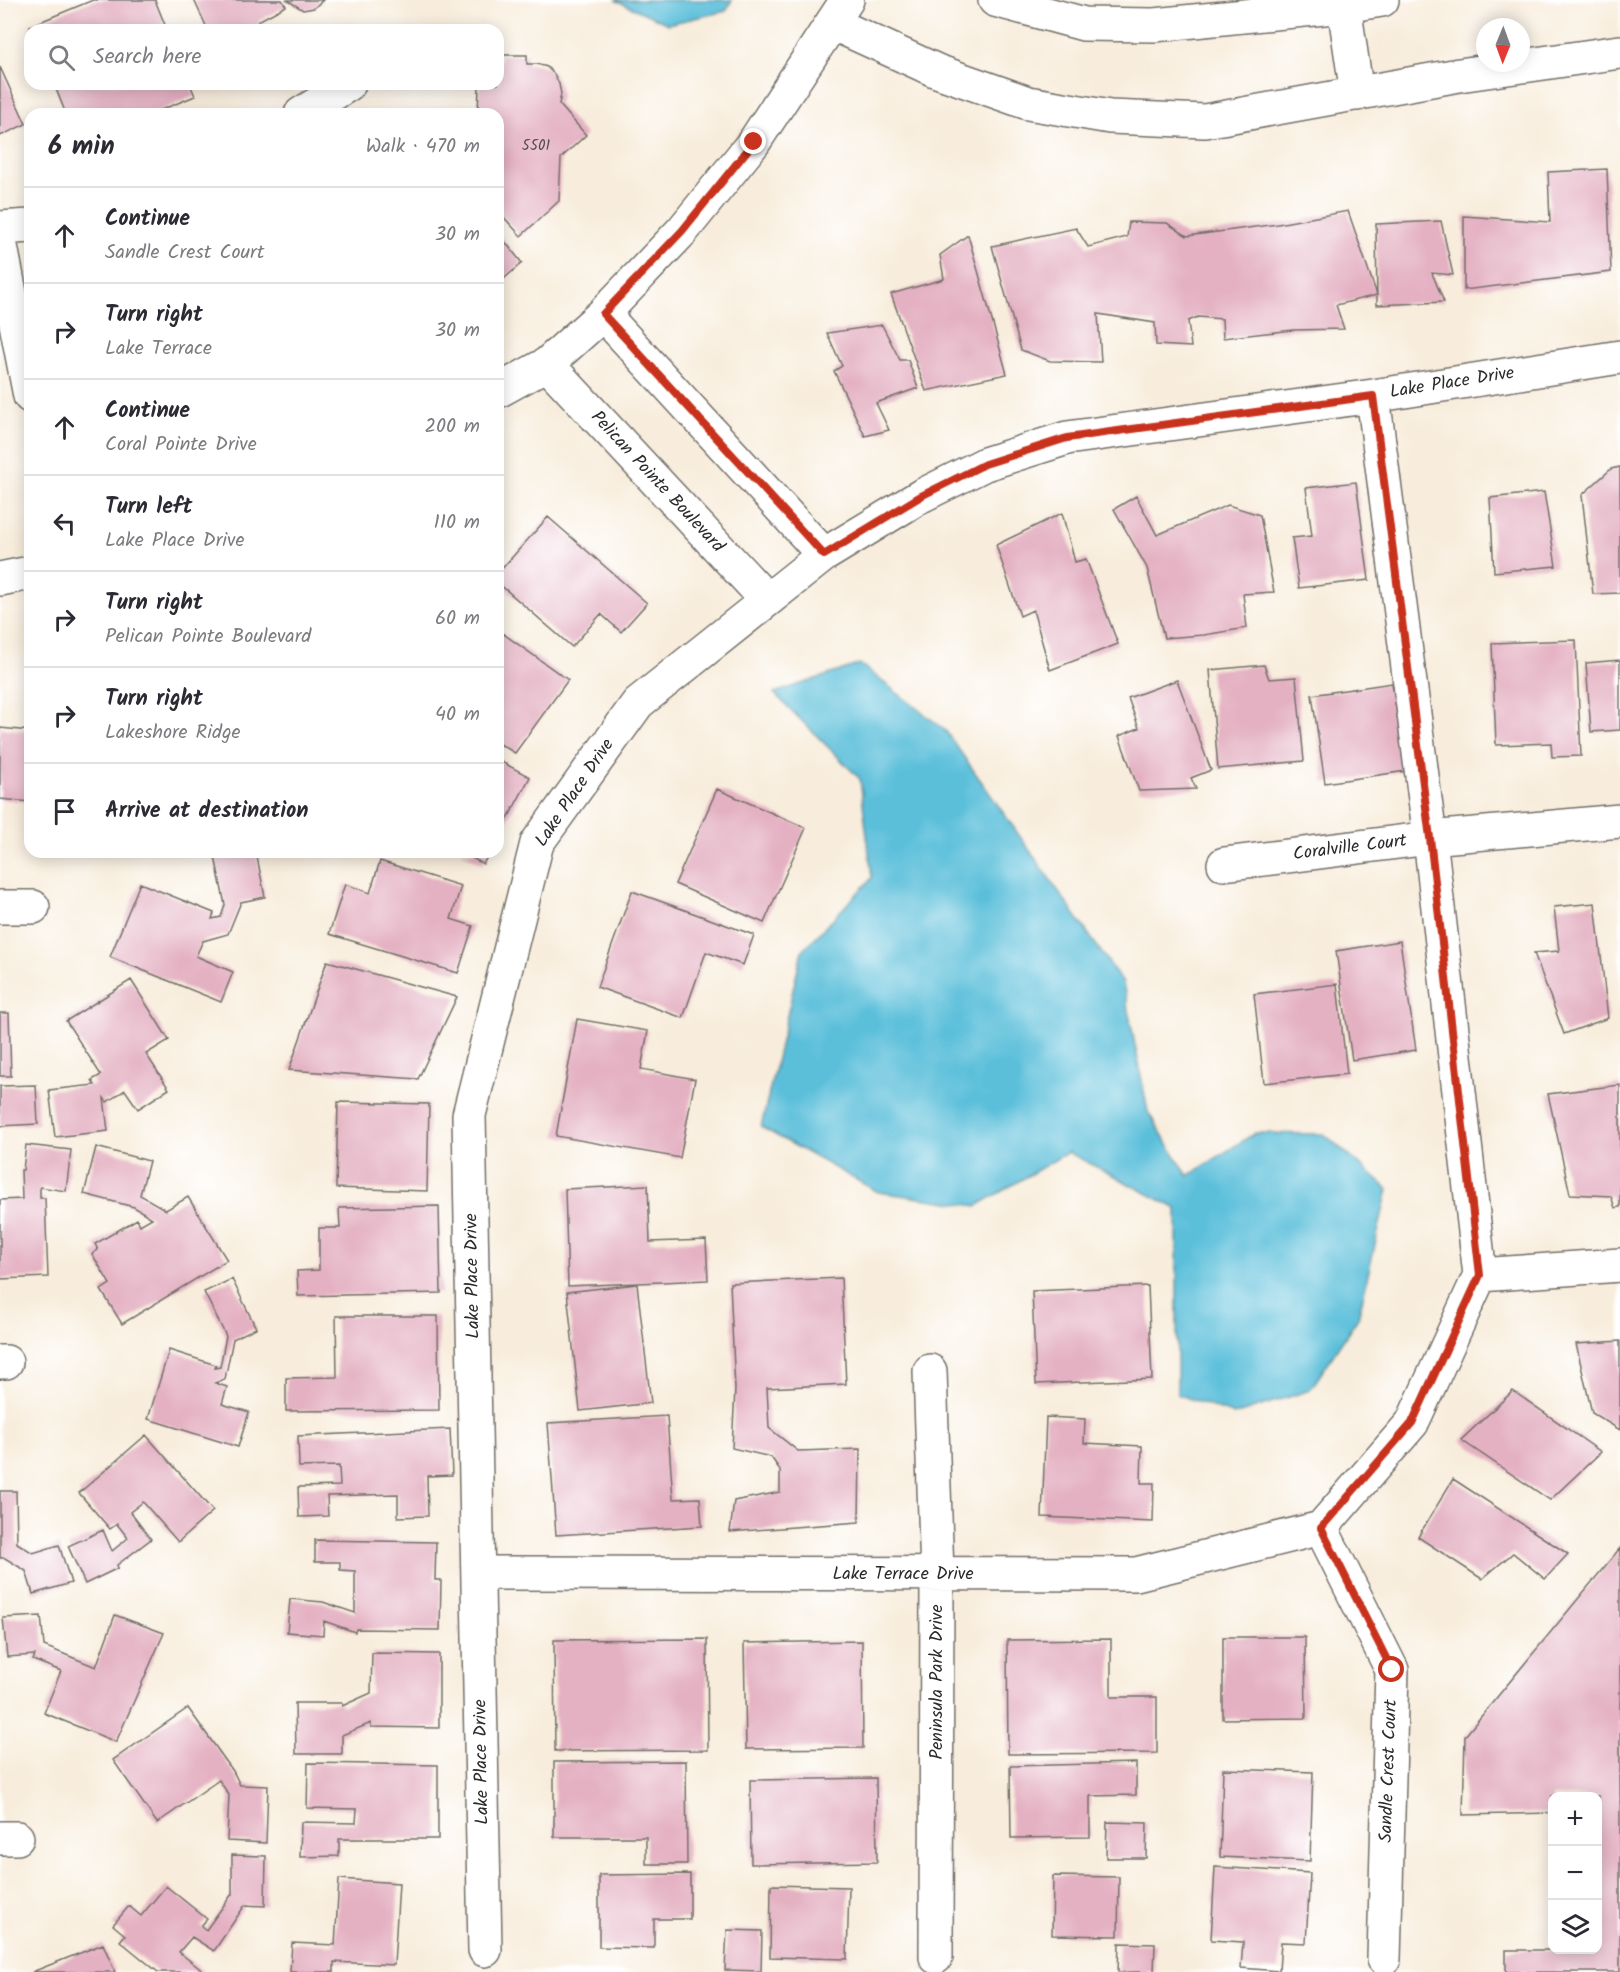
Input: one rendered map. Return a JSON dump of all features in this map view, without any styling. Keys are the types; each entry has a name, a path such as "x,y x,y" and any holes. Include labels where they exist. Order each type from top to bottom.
{"street":[{"path":"994,0 1084,24 1154,25 1344,6 1382,0"},
{"path":"1344,6 1357,94"},
{"path":"504,388 547,364 603,314 682,231 754,142 840,12 937,71 1028,104 1110,117 1205,121 1459,75 1620,52"},
{"path":"311,108 339,90"},
{"path":"0,228 24,226"},
{"path":"0,241 24,365"},
{"path":"603,314 824,555"},
{"name":"Lake Place Drive","path":"485,1950 469,1115 537,843 638,703 824,555 921,496 985,464 1067,438 1373,396 1620,357"},
{"name":"Pelican Pointe Boulevard","path":"547,364 767,600"},
{"path":"1321,1528 1412,1423 1480,1275 1430,838 1373,396"},
{"path":"0,579 24,574"},
{"name":"Coralville Court","path":"1224,864 1430,838 1620,821"},
{"path":"0,907 33,907"},
{"path":"1480,1275 1620,1264"},
{"name":"Peninsula Park Drive","path":"930,1371 937,1574 936,1957"},
{"name":"Lake Terrace Drive","path":"479,1573 1136,1574 1321,1528"},
{"name":"Sandle Crest Court","path":"1321,1528 1392,1670 1384,1959"}],"water":[{"path":"615,0 732,0 726,11 668,24"},
{"path":"860,664 945,730 1123,983 1148,1112 1188,1176 1255,1133 1324,1134 1388,1189 1358,1318 1310,1390 1234,1415 1177,1394 1177,1209 1068,1152 977,1206 878,1192 761,1127 802,951 872,878 860,779 774,693"}],"building":[{"path":"93,0 155,0 165,24 35,24"},
{"path":"194,0 282,0 286,6 258,21 260,24 205,24"},
{"path":"287,0 323,0 314,8 303,10"},
{"path":"504,55 527,55 527,64 547,67 554,74 561,94 559,104 586,135 561,158 559,201 521,236 504,218 504,108 478,108 479,90 504,90"},
{"path":"0,67 24,120 24,125 0,136"},
{"path":"56,90 192,90 195,96 166,108 64,108"},
{"path":"1607,169 1611,272 1464,290 1464,216 1550,222 1548,172"},
{"path":"1348,211 1377,295 1336,305 1344,329 1293,330 1223,338 1222,319 1198,317 1188,321 1191,347 1156,345 1155,323 1098,314 1101,362 1050,361 1021,350 992,246 1076,228 1088,247 1127,237 1129,222 1167,223 1187,236 1278,224"},
{"path":"1441,221 1453,275 1432,273 1444,302 1377,305 1376,224"},
{"path":"968,235 1007,374 926,391 891,294 944,279 940,255"},
{"path":"504,240 522,263 504,279"},
{"path":"882,325 900,360 908,360 918,388 876,403 889,430 865,436 834,371 842,366 827,333"},
{"path":"1620,467 1620,593 1593,594 1582,495 1611,469"},
{"path":"1356,482 1369,580 1299,588 1292,538 1312,536 1306,488"},
{"path":"1544,492 1556,566 1494,572 1490,498"},
{"path":"1136,496 1157,535 1228,505 1260,515 1274,592 1243,594 1247,628 1204,635 1164,638 1147,568 1114,509"},
{"path":"1062,513 1075,562 1086,559 1118,644 1050,670 1033,610 1020,616 996,545"},
{"path":"548,517 647,603 621,632 601,614 572,647 504,588 504,566"},
{"path":"504,634 568,680 515,753 504,747"},
{"path":"1576,640 1581,756 1552,757 1551,743 1496,745 1492,643"},
{"path":"1620,660 1620,730 1591,732 1586,663"},
{"path":"1264,665 1269,679 1296,677 1304,761 1218,769 1210,670"},
{"path":"1177,680 1211,770 1191,778 1196,789 1139,791 1119,736 1139,728 1128,698"},
{"path":"1392,683 1406,771 1325,783 1312,695"},
{"path":"0,728 24,730 24,801 0,799"},
{"path":"504,763 530,777 504,826"},
{"path":"717,789 806,828 764,923 675,884"},
{"path":"215,858 257,858 265,897 241,902 228,934 203,941 196,956 233,972 221,1002 110,957 140,883 214,913 212,919 221,917 225,905"},
{"path":"472,858 486,858 483,864"},
{"path":"380,861 461,886 451,919 473,926 458,973 329,934 345,884 370,893"},
{"path":"632,891 754,935 743,965 706,952 683,1018 597,987"},
{"path":"1595,903 1608,1018 1564,1034 1534,953 1559,951 1554,907"},
{"path":"1400,941 1416,1050 1352,1060 1336,951"},
{"path":"327,961 457,997 418,1079 289,1070"},
{"path":"131,980 169,1040 146,1054 169,1089 138,1109 125,1090 107,1102 104,1098 108,1131 55,1137 49,1090 95,1085 92,1080 101,1075 66,1021"},
{"path":"1337,984 1347,1074 1264,1083 1254,994"},
{"path":"0,1013 9,1013 11,1076 0,1076"},
{"path":"577,1019 648,1031 641,1069 695,1079 680,1158 556,1136"},
{"path":"36,1085 38,1124 0,1126 0,1086"},
{"path":"1620,1085 1620,1207 1615,1208 1611,1196 1570,1194 1548,1094"},
{"path":"338,1102 429,1104 427,1191 336,1188"},
{"path":"26,1145 71,1150 66,1191 40,1187 40,1198 45,1198 48,1277 0,1279 0,1200 22,1199 21,1170 23,1170"},
{"path":"96,1147 149,1161 140,1195 166,1210 188,1197 227,1260 122,1324 101,1290 110,1284 92,1254 98,1250 95,1244 137,1219 140,1225 152,1218 134,1207 84,1194"},
{"path":"648,1185 650,1242 706,1240 708,1280 568,1286 565,1189"},
{"path":"439,1206 441,1293 298,1296 297,1271 319,1270 319,1228 340,1228 339,1208"},
{"path":"841,1278 846,1384 767,1388 769,1428 798,1451 860,1449 859,1522 730,1532 734,1501 780,1492 780,1470 771,1457 732,1448 735,1389 730,1283"},
{"path":"232,1279 256,1328 233,1339 225,1379 215,1383 227,1387 222,1404 249,1412 238,1447 148,1419 169,1350 216,1365 215,1368 220,1367 226,1336 204,1292"},
{"path":"637,1284 651,1403 580,1411 567,1292"},
{"path":"1148,1286 1152,1379 1036,1384 1032,1291"},
{"path":"336,1316 438,1316 439,1410 286,1411 286,1378 337,1377"},
{"path":"1620,1341 1620,1430 1592,1413 1576,1344"},
{"path":"1513,1391 1601,1452 1550,1500 1461,1440"},
{"path":"667,1416 673,1499 700,1498 702,1526 556,1535 548,1423"},
{"path":"1046,1417 1085,1419 1084,1443 1142,1446 1141,1483 1154,1483 1153,1522 1042,1517"},
{"path":"450,1429 452,1475 427,1476 428,1516 398,1517 398,1494 327,1496 328,1516 299,1517 298,1487 340,1486 339,1466 299,1467 298,1436"},
{"path":"146,1435 213,1511 178,1542 143,1502 130,1512 151,1539 117,1565 118,1568 85,1584 68,1546 103,1530 112,1551 128,1538 117,1524 110,1529 79,1493"},
{"path":"1453,1479 1568,1554 1545,1579 1513,1553 1482,1579 1418,1537"},
{"path":"0,1491 16,1491 17,1543 33,1553 59,1545 71,1583 33,1594 26,1571 5,1558 0,1558"},
{"path":"315,1540 436,1542 435,1580 441,1580 440,1630 356,1629 355,1632 324,1621 323,1635 287,1632 290,1599 323,1602 355,1613 355,1571 340,1570 340,1562 315,1562"},
{"path":"1620,1548 1620,1972 1506,1972 1506,1950 1548,1950 1548,1954 1602,1954 1602,1792 1548,1792 1548,1813 1463,1815 1465,1736"},
{"path":"115,1615 164,1633 116,1742 44,1713 61,1671 33,1660 35,1655 7,1657 3,1618 41,1616 44,1646 96,1667"},
{"path":"1223,1637 1305,1637 1306,1718 1223,1719"},
{"path":"707,1639 708,1750 555,1751 554,1640"},
{"path":"1111,1639 1111,1697 1157,1697 1157,1753 1008,1754 1007,1640"},
{"path":"862,1641 863,1748 746,1749 744,1643"},
{"path":"372,1653 439,1654 439,1728 371,1727 371,1723 342,1735 342,1754 296,1754 295,1703 342,1703 342,1706 371,1693"},
{"path":"188,1708 233,1771 240,1785 268,1786 266,1843 227,1841 229,1795 219,1780 157,1823 113,1760"},
{"path":"686,1761 687,1864 646,1864 646,1837 554,1837 554,1762"},
{"path":"308,1763 438,1765 438,1839 339,1839 339,1856 300,1857 301,1822 356,1823 357,1809 307,1808"},
{"path":"1136,1763 1136,1795 1090,1796 1090,1837 1011,1838 1010,1766"},
{"path":"1223,1769 1313,1772 1310,1861 1220,1857"},
{"path":"876,1778 877,1862 751,1864 750,1780"},
{"path":"1107,1822 1147,1823 1146,1858 1106,1858"},
{"path":"232,1855 266,1856 265,1906 245,1905 214,1951 192,1937 179,1952 204,1972 158,1972 120,1941 125,1935 113,1925 129,1906 141,1916 166,1886 207,1919 201,1926 206,1930 232,1894"},
{"path":"1215,1867 1310,1873 1306,1943 1281,1942 1279,1971 1241,1968 1243,1942 1211,1940"},
{"path":"690,1874 690,1919 654,1919 654,1948 599,1947 599,1875"},
{"path":"1053,1876 1119,1877 1118,1936 1052,1935"},
{"path":"339,1879 399,1883 394,1965 334,1962 334,1972 290,1972 292,1943 335,1945"},
{"path":"771,1885 849,1887 847,1959 770,1957"},
{"path":"727,1930 762,1931 761,1971 725,1970"},
{"path":"1119,1943 1155,1944 1154,1972 1118,1972"},
{"path":"103,1944 115,1972 32,1972"}],"route":[{"path":"754,142 682,231 603,314 824,555 921,496 985,464 1067,438 1373,396 1430,838 1480,1275 1412,1423 1321,1528 1392,1670"}]}
